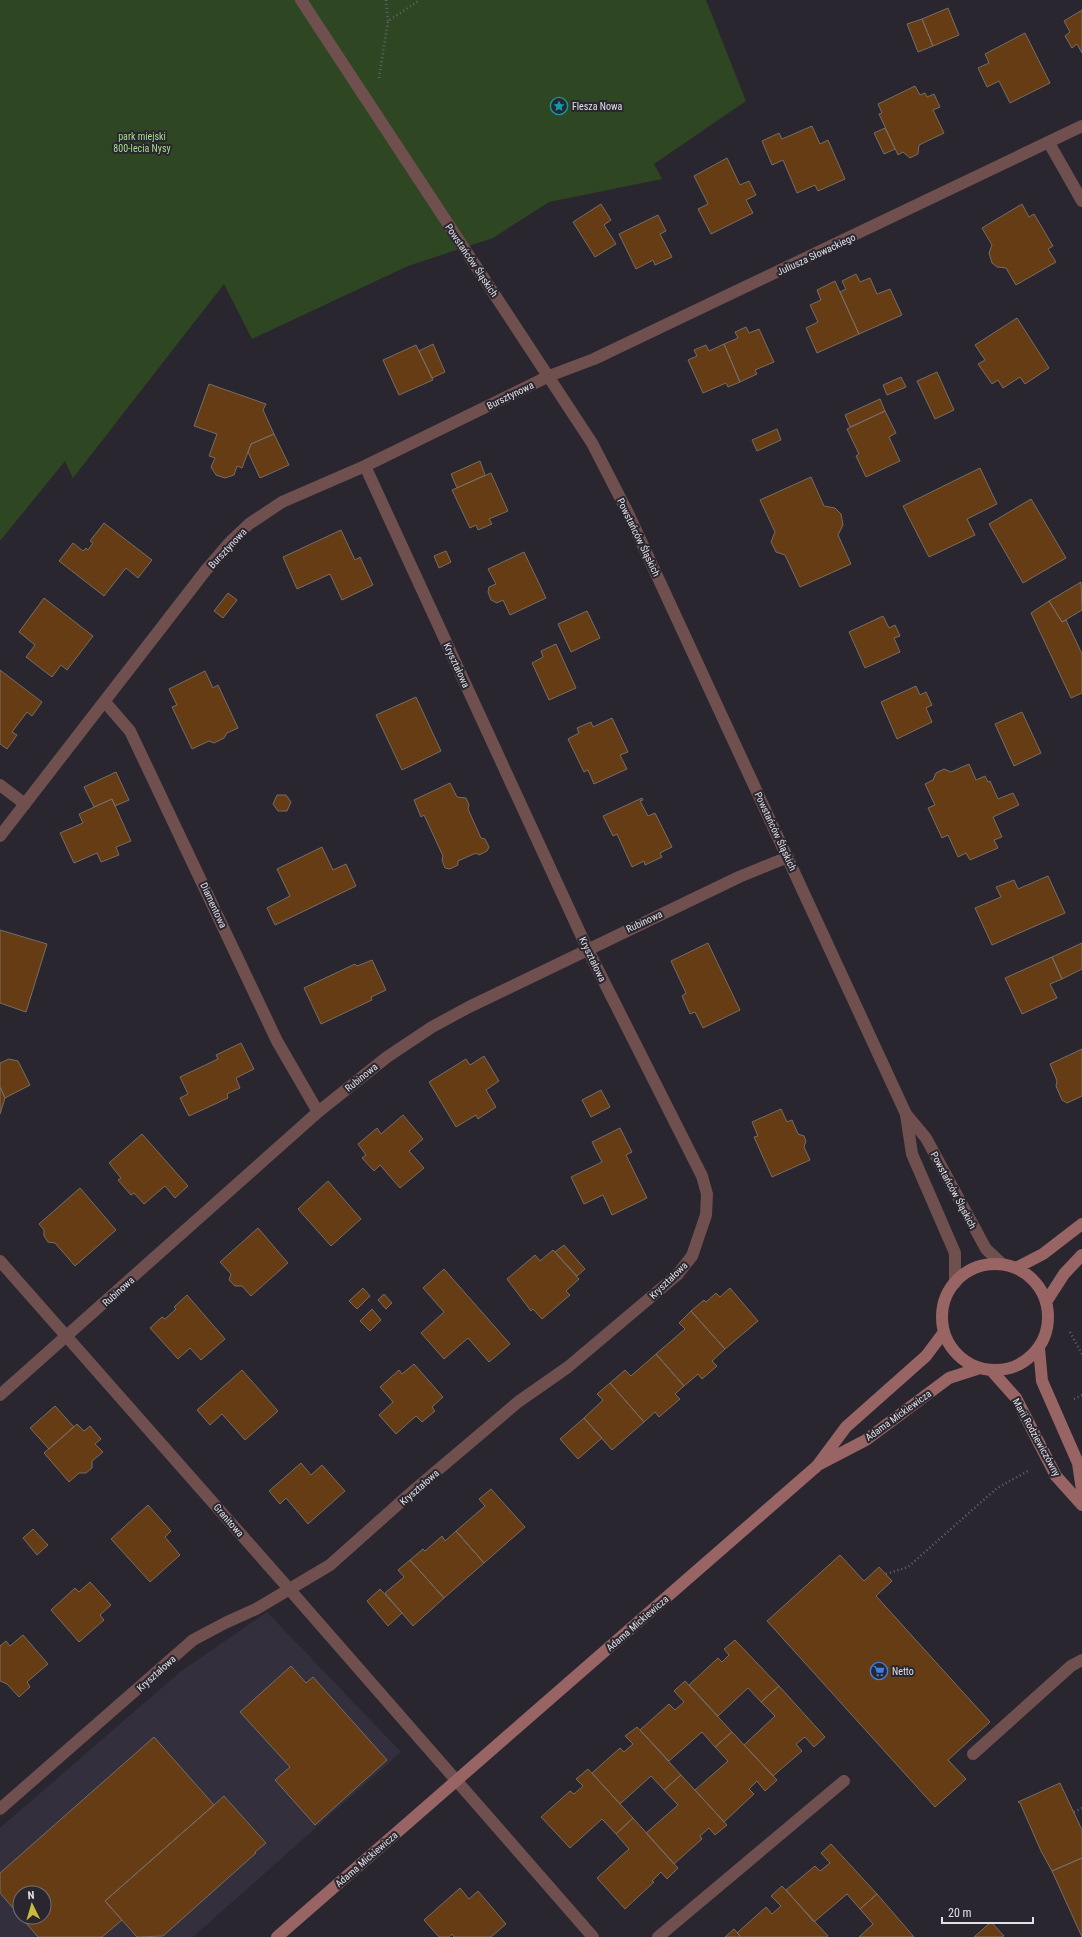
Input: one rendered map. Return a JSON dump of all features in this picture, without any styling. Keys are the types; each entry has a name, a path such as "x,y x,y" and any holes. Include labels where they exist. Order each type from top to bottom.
{"street":[{"name":"Powstańców Śląskich","path":"301,0 592,443 628,513 906,1114 926,1138 986,1249 1002,1264"},
{"name":"Juliusza Słowackiego","path":"549,376 594,359 1082,126"},
{"path":"1048,143 1082,201"},
{"name":"Bursztynowa","path":"0,836 206,570 231,541 249,524 282,502 365,466 549,376"},
{"name":"Kryształowa","path":"0,1809 193,1640 256,1609 330,1565 413,1491 512,1407 568,1367 631,1315 677,1275 692,1256 701,1234 706,1216 707,1194 702,1176 587,948 365,466"},
{"name":"Diamentowa","path":"105,702 130,731 277,1041 318,1112"},
{"path":"0,785 25,804"},
{"name":"Rubinowa","path":"0,1395 318,1112 386,1057 432,1027 587,948 739,877 788,857"},
{"name":"Powstańców Śląskich","path":"906,1114 912,1154 955,1253 955,1283"},
{"path":"1016,1268 1043,1254 1082,1224"},
{"path":"1046,1302 1064,1274 1082,1255"},
{"name":"Granitowa","path":"0,1261 456,1781"},
{"path":"1002,1264 1016,1268 1030,1277 1040,1288 1046,1302 1048,1318 1046,1333 1039,1348 1026,1360 1010,1368 986,1369 964,1360 952,1348 944,1332 942,1315 946,1298 955,1283 964,1274 976,1268 1002,1264"},
{"name":"Adama Mickiewicza","path":"277,1937 817,1466 846,1427 926,1356 944,1332"},
{"path":"1039,1348 1042,1381 1078,1463 1082,1490"},
{"name":"Adama Mickiewicza","path":"817,1466 866,1440 949,1378 986,1369"},
{"name":"Marii Rodziewiczówny","path":"986,1369 1016,1398 1056,1476 1082,1505"},
{"path":"973,1754 1071,1666 1082,1660"},
{"path":"456,1781 593,1937"},
{"path":"658,1937 844,1781"}],"path":[{"path":"373,110 388,21 386,0"},
{"path":"388,21 420,0"},
{"path":"1070,1332 1082,1354"},
{"path":"1070,1401 1082,1395"},
{"path":"886,1574 908,1567 997,1488 1048,1461"},
{"path":"1074,1812 1082,1808"}],"shaded area":[{"path":"267,1612 401,1752 193,1937 0,1937 0,1828 180,1672"}],"green space":[{"name":"park miejski 800-lecia Nysy","path":"0,0 706,0 746,101 654,164 662,179 549,202 493,238 408,266 252,339 224,284 73,478 65,461 0,541"}],"building":[{"path":"948,8 959,35 933,46 922,19"},
{"path":"1082,10 1082,53 1077,44 1072,48 1065,36 1070,32 1064,21"},
{"path":"922,19 933,46 918,52 907,24"},
{"path":"1025,33 1050,83 1010,103 999,81 987,87 978,68 989,63 985,54"},
{"path":"915,86 920,95 925,93 927,97 934,94 940,107 933,110 944,133 919,145 918,154 910,158 903,152 898,155 879,114 882,113 878,104"},
{"path":"812,126 820,144 828,140 845,179 818,191 815,185 797,193 783,160 772,165 762,141 779,133 782,139"},
{"path":"885,128 895,149 884,154 874,133"},
{"path":"727,158 740,185 749,181 756,195 746,200 753,213 711,234 698,209 708,204 694,176"},
{"path":"601,204 611,220 604,225 616,244 595,257 573,222"},
{"path":"1022,204 1029,217 1034,214 1053,246 1048,249 1056,262 1016,285 1006,268 997,267 992,263 989,253 992,245 982,228"},
{"path":"658,215 666,231 660,234 672,257 655,265 653,260 636,269 619,234"},
{"path":"856,274 860,282 870,278 877,294 890,289 902,315 859,334 840,292 846,289 842,281"},
{"path":"835,281 859,334 817,353 806,328 818,322 810,305 821,300 817,290"},
{"path":"1017,318 1049,368 1025,384 1020,377 1003,388 998,380 992,384 978,364 985,360 975,345"},
{"path":"746,327 749,333 759,329 774,362 755,370 757,374 740,382 724,344 738,338 735,332"},
{"path":"433,344 445,372 432,378 419,351"},
{"path":"724,344 740,382 728,387 726,383 703,393 688,360 697,356 694,350 706,345 709,351"},
{"path":"416,345 433,380 399,395 383,360"},
{"path":"937,372 954,410 935,419 917,381"},
{"path":"901,377 906,387 887,395 883,385"},
{"path":"209,384 266,404 263,410 274,434 251,444 242,468 237,466 234,475 225,478 216,475 211,467 215,458 209,456 217,434 194,426"},
{"path":"880,399 885,411 850,427 845,415"},
{"path":"885,411 896,433 889,437 900,461 866,477 856,456 859,454 847,429"},
{"path":"777,429 781,440 757,451 752,440"},
{"path":"274,434 289,465 260,478 248,452 251,444"},
{"path":"480,461 485,475 457,488 451,474"},
{"path":"980,468 997,504 967,519 975,535 929,557 903,506"},
{"path":"491,473 508,511 489,519 492,524 478,530 476,525 470,528 452,490"},
{"path":"811,477 824,506 835,508 841,514 843,525 838,535 851,564 800,587 785,555 776,552 771,542 775,532 760,500"},
{"path":"1031,499 1066,558 1023,583 989,524"},
{"path":"104,523 152,560 138,578 126,568 104,596 59,561 73,543 83,551 86,548 88,550 93,543 90,541"},
{"path":"341,530 355,560 360,557 373,585 342,600 330,574 297,589 283,557"},
{"path":"446,551 451,562 439,568 434,556"},
{"path":"524,552 546,598 510,615 503,600 497,603 491,600 488,592 489,587 496,584 488,569"},
{"path":"1081,582 1082,610 1062,622 1049,601"},
{"path":"228,593 237,600 223,618 214,611"},
{"path":"44,598 93,636 67,670 61,665 52,677 26,657 35,645 19,632"},
{"path":"1049,601 1062,622 1066,620 1082,654 1082,693 1071,698 1031,613"},
{"path":"587,611 600,638 571,652 558,624"},
{"path":"883,616 889,628 895,625 900,636 894,638 900,652 865,668 849,632"},
{"path":"556,644 576,688 549,700 532,663 543,657 541,651"},
{"path":"0,670 42,702 32,716 27,712 12,732 17,735 7,749 0,744"},
{"path":"205,671 213,688 218,685 238,728 227,733 224,738 214,743 209,741 192,749 172,707 177,705 169,689"},
{"path":"916,686 920,695 926,692 932,705 926,708 932,722 897,739 881,702"},
{"path":"416,697 441,751 402,770 376,715"},
{"path":"1022,712 1041,753 1014,766 995,724"},
{"path":"612,718 628,752 620,755 627,769 594,784 588,770 584,772 568,739 579,733 577,728 591,722 593,727"},
{"path":"969,764 976,780 985,776 988,782 990,781 998,799 1013,793 1019,805 993,817 1002,837 994,840 998,848 970,860 966,853 958,857 948,835 942,838 928,808 935,805 925,784 933,780 936,773 944,769 951,772"},
{"path":"116,772 129,800 115,806 112,799 94,807 84,787"},
{"path":"450,783 457,797 466,798 469,805 468,809 481,838 485,839 489,847 487,851 479,855 476,853 458,861 458,865 450,869 445,868 442,860 443,856 424,815 421,817 414,800"},
{"path":"277,795 286,795 291,802 287,811 278,811 273,804"},
{"path":"642,798 643,800 640,801 648,816 655,813 672,847 660,853 662,857 645,865 644,861 632,867 617,834 613,836 603,816"},
{"path":"112,799 131,841 116,847 119,855 101,862 97,853 74,863 60,833 83,823 79,814"},
{"path":"322,847 333,870 346,864 356,886 275,925 267,908 290,896 277,869"},
{"path":"1048,876 1065,913 992,945 975,908 1001,897 996,887 1014,880 1018,889"},
{"path":"0,930 47,944 26,1012 0,1003"},
{"path":"708,943 740,1010 703,1028 695,1012 690,1014 682,996 686,993 671,961"},
{"path":"1082,943 1082,969 1062,979 1052,957"},
{"path":"1052,957 1062,979 1050,984 1057,998 1022,1014 1005,978"},
{"path":"372,960 386,990 371,997 372,1000 321,1024 304,988 355,964 357,966"},
{"path":"241,1043 254,1069 236,1078 240,1088 227,1094 228,1098 189,1116 180,1098 188,1094 180,1077 218,1059 216,1055"},
{"path":"1082,1049 1082,1096 1067,1103 1062,1100 1056,1086 1057,1081 1050,1064"},
{"path":"484,1056 499,1081 486,1090 496,1107 478,1119 476,1115 456,1127 429,1082 466,1059 470,1065"},
{"path":"9,1059 18,1061 30,1085 5,1098 0,1087 0,1063"},
{"path":"0,1087 5,1098 0,1114"},
{"path":"601,1090 610,1107 591,1117 582,1100"},
{"path":"781,1109 787,1122 792,1120 798,1134 804,1136 806,1141 804,1147 810,1160 772,1177 754,1137 758,1136 752,1122"},
{"path":"403,1115 423,1139 409,1151 424,1168 400,1188 380,1165 374,1171 362,1158 366,1155 358,1144 377,1128 381,1134"},
{"path":"620,1128 632,1152 626,1155 647,1198 612,1215 603,1195 584,1204 571,1177 602,1162 592,1142"},
{"path":"142,1134 188,1186 175,1198 165,1186 144,1204 134,1193 131,1195 118,1180 121,1178 109,1163"},
{"path":"328,1181 361,1219 331,1246 298,1209"},
{"path":"80,1188 116,1230 75,1266 55,1243 48,1242 44,1236 44,1230 39,1224"},
{"path":"258,1228 288,1263 251,1296 242,1286 235,1286 229,1280 231,1274 220,1262"},
{"path":"564,1245 585,1269 577,1276 555,1252"},
{"path":"553,1250 579,1279 566,1291 570,1295 542,1319 533,1309 531,1311 507,1279 535,1255 540,1261"},
{"path":"444,1269 510,1344 489,1362 468,1338 444,1359 421,1333 444,1312 423,1288"},
{"path":"363,1288 370,1296 357,1309 349,1301"},
{"path":"730,1288 758,1321 725,1349 691,1311 704,1300 706,1302 716,1293 720,1297"},
{"path":"384,1294 392,1303 386,1309 378,1300"},
{"path":"187,1295 225,1339 201,1360 190,1348 178,1359 150,1328 162,1317 165,1319 176,1309 174,1307"},
{"path":"372,1309 381,1320 370,1331 360,1321"},
{"path":"691,1311 725,1349 712,1361 717,1366 702,1379 698,1374 684,1386 656,1354 685,1329 679,1323"},
{"path":"656,1354 684,1386 675,1394 680,1399 659,1417 655,1412 644,1422 610,1383 625,1370 631,1376"},
{"path":"414,1364 443,1397 432,1407 435,1411 422,1422 416,1416 396,1434 379,1415 393,1402 380,1387 399,1370 402,1374"},
{"path":"242,1370 278,1411 245,1440 222,1414 210,1425 197,1410"},
{"path":"610,1383 644,1422 612,1450 584,1418 603,1400 597,1394"},
{"path":"55,1406 74,1427 49,1449 30,1428"},
{"path":"584,1418 602,1438 578,1459 560,1439"},
{"path":"77,1424 84,1431 90,1426 101,1439 95,1444 103,1452 92,1461 92,1468 86,1473 79,1473 69,1482 44,1453"},
{"path":"301,1463 311,1475 322,1465 345,1491 308,1524 286,1498 280,1504 269,1491"},
{"path":"491,1489 525,1527 484,1563 456,1531 485,1506 479,1499"},
{"path":"148,1505 171,1531 165,1537 180,1555 150,1582 111,1539"},
{"path":"33,1529 48,1545 37,1555 23,1538"},
{"path":"456,1531 484,1563 444,1598 410,1560 423,1549 425,1551 442,1536 445,1541"},
{"name":"Netto","path":"840,1555 864,1581 879,1567 892,1581 876,1596 990,1722 948,1760 966,1779 935,1807 767,1621"},
{"path":"410,1560 444,1598 413,1626 385,1593 404,1577 398,1570"},
{"path":"90,1582 111,1605 100,1615 104,1620 79,1642 51,1610 75,1588 79,1592"},
{"path":"380,1589 402,1613 388,1626 367,1601"},
{"path":"23,1635 48,1664 27,1682 30,1687 19,1697 7,1684 0,1681 0,1646 6,1641 10,1646"},
{"path":"735,1640 779,1686 761,1702 748,1688 718,1716 689,1685 718,1658 722,1662 729,1655 724,1649"},
{"path":"291,1666 306,1683 313,1677 387,1760 315,1825 275,1780 290,1767 240,1712"},
{"path":"685,1681 732,1732 715,1747 702,1732 669,1761 640,1730 669,1704 675,1710 684,1702 674,1691"},
{"path":"779,1686 825,1737 814,1747 805,1737 796,1744 802,1751 773,1776 744,1745 775,1716 761,1702"},
{"path":"637,1727 681,1775 664,1790 651,1776 620,1804 592,1773 620,1748 624,1752 633,1744 625,1736"},
{"path":"732,1732 777,1780 765,1791 757,1781 749,1789 754,1794 724,1822 695,1790 728,1761 715,1747"},
{"path":"154,1737 214,1805 105,1901 122,1920 102,1937 38,1937 28,1925 52,1925 52,1885 12,1885 12,1907 0,1893 0,1873"},
{"path":"588,1769 633,1818 616,1834 602,1819 570,1848 541,1817 570,1791 574,1794 583,1786 576,1779"},
{"path":"681,1775 727,1825 715,1835 709,1828 700,1836 702,1839 674,1864 646,1833 678,1805 664,1790"},
{"path":"1060,1783 1082,1830 1082,1858 1052,1871 1041,1851 1020,1803 1018,1802"},
{"path":"224,1796 266,1843 163,1936 137,1937 105,1901"},
{"path":"633,1818 678,1868 667,1879 661,1872 652,1881 654,1882 625,1909 597,1878 629,1849 616,1834"},
{"path":"831,1844 877,1894 860,1909 847,1894 814,1922 786,1890 815,1866 820,1871 830,1863 821,1853"},
{"path":"1082,1858 1082,1937 1052,1871"},
{"path":"782,1886 828,1936 827,1937 741,1937 737,1933 766,1907 772,1914 781,1906 771,1896"},
{"path":"460,1888 469,1899 478,1891 506,1924 491,1937 454,1937 452,1934 449,1937 439,1937 424,1920"},
{"path":"877,1894 914,1937 859,1937 873,1924 860,1909"},
{"path":"991,1922 1004,1936 974,1937"},
{"path":"734,1929 741,1937 725,1937"}],"place":[{"name":"Flesza Nowa","path":"559,106"},
{"name":"Netto","path":"879,1671"}]}
